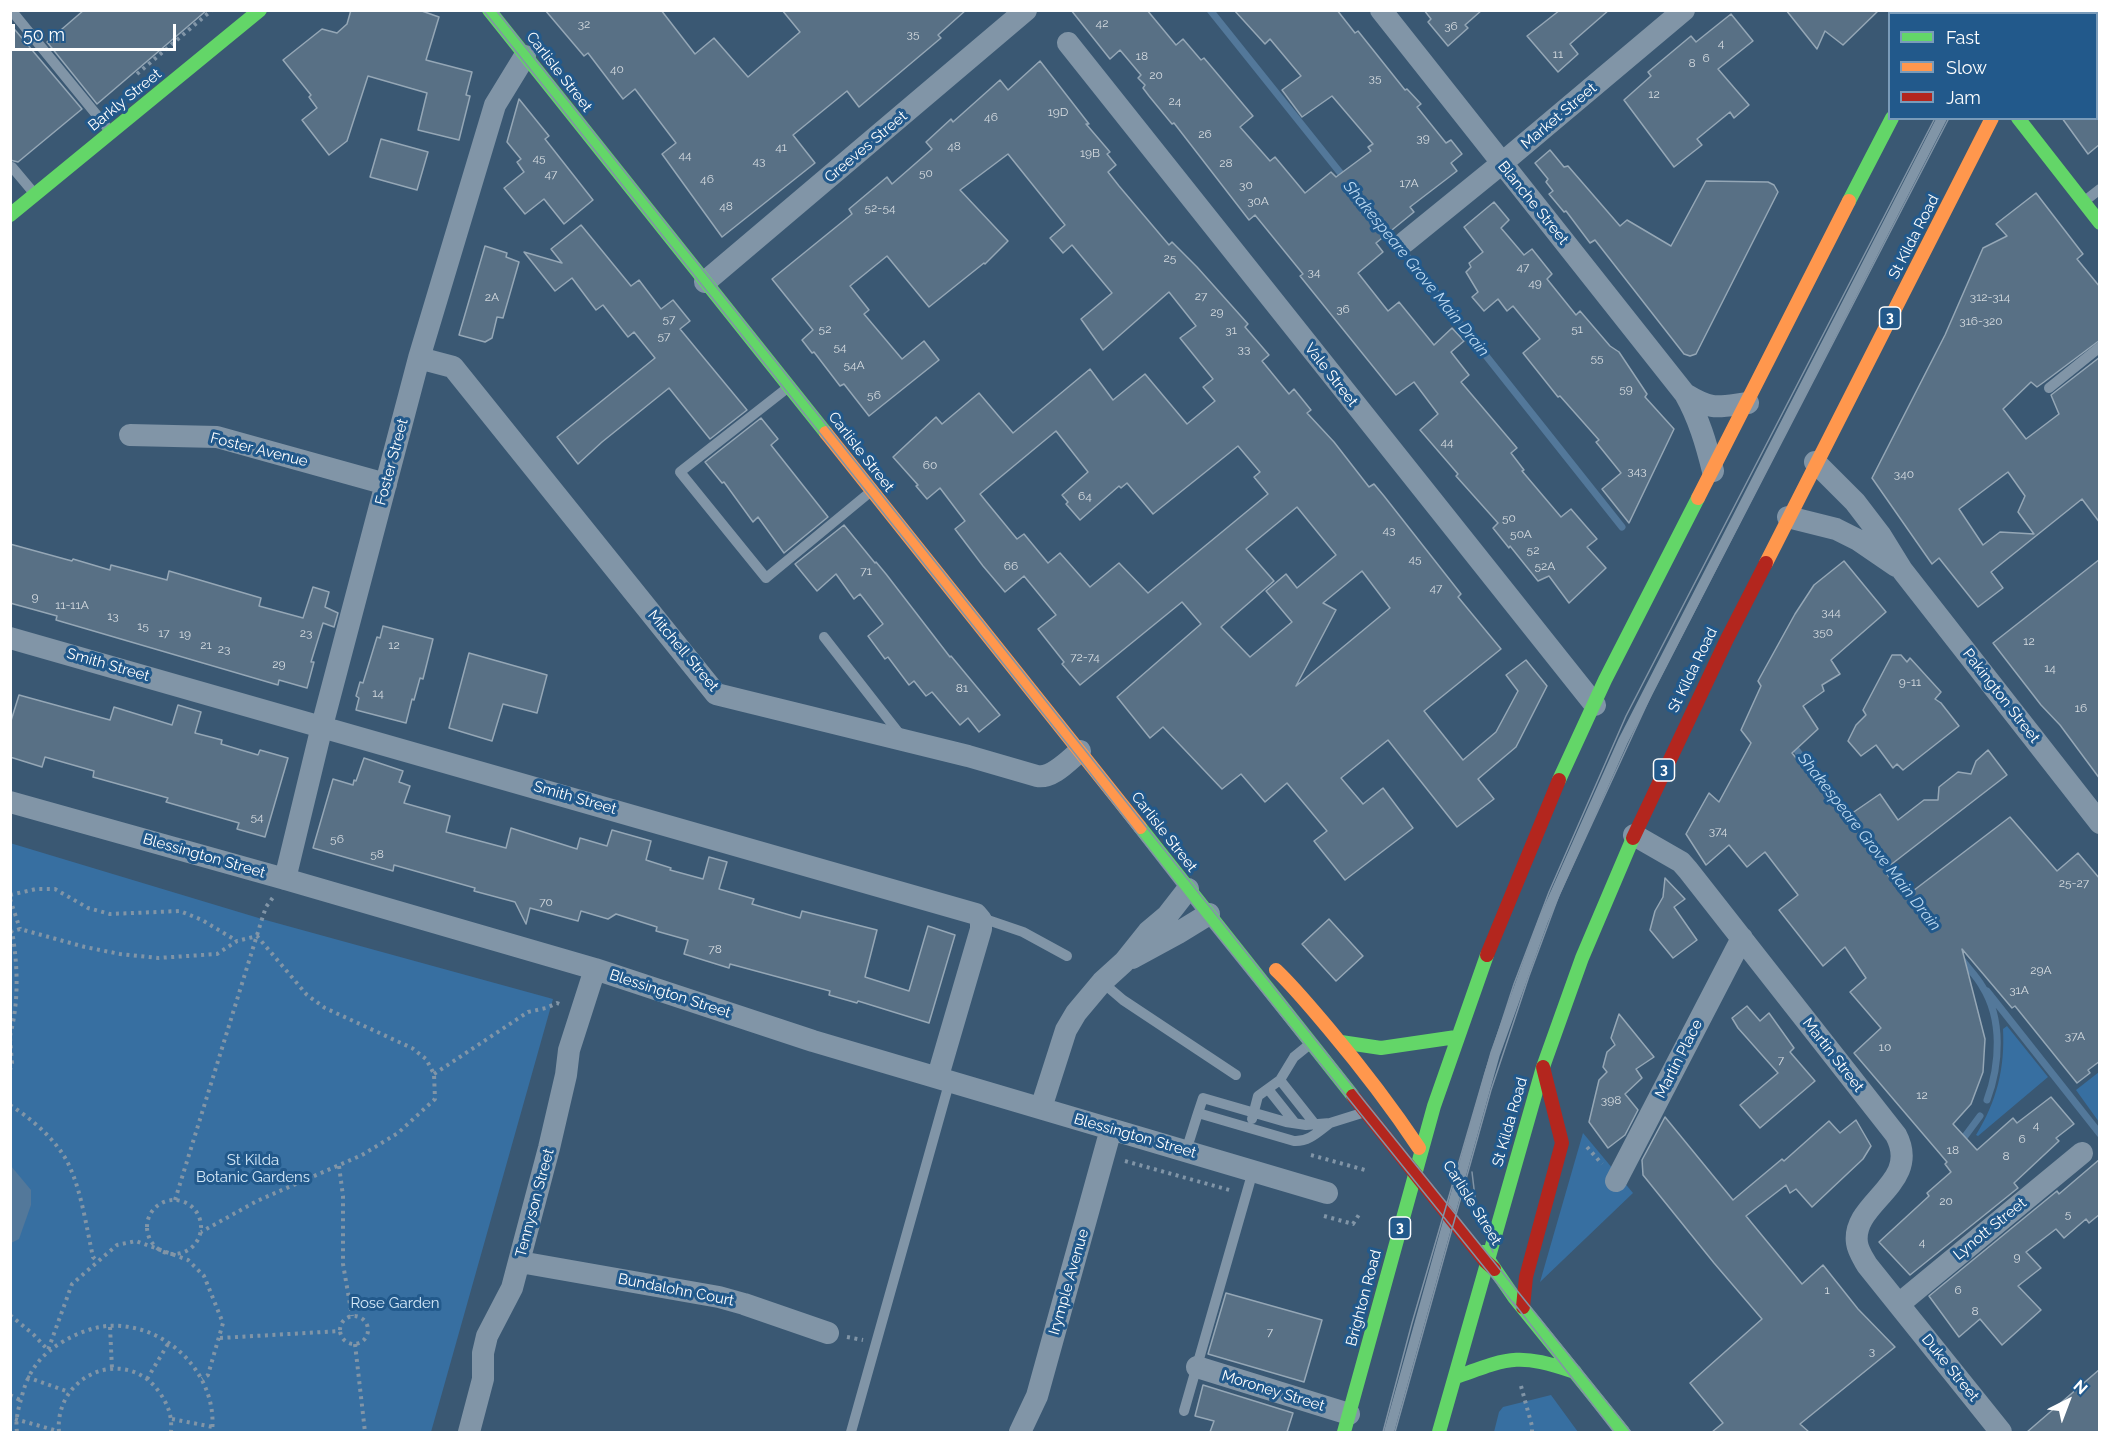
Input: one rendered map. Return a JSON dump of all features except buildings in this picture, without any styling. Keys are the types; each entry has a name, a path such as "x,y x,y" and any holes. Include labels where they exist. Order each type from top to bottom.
{"main road":[{"name":"Barkly Street","path":"10,215 260,10"},
{"name":"Carlisle Street","path":"489,10 1311,1044 1416,1172 1452,1210 1523,1307 1623,1432"},
{"name":"3","path":"1416,1172 1456,1037 1548,804 1605,680 1891,120"},
{"name":"St Kilda Road","path":"1490,1264 1543,1067 1582,958 1634,835 1815,462 1939,226 1991,120"},
{"path":"2020,120 2100,223"},
{"name":"Carlisle Street","path":"1209,914 1282,975 1341,1042 1395,1110 1435,1175 1452,1210"},
{"path":"1341,1042 1381,1048 1456,1037"},
{"path":"1523,1307 1526,1277 1562,1143 1543,1067"},
{"name":"Brighton Road","path":"1347,1423 1416,1172"},
{"name":"3","path":"1439,1432 1490,1264"},
{"path":"1456,1377 1516,1358 1575,1372"}],"street":[{"name":"Greeves Street","path":"705,282 1026,10"},
{"name":"Blanche Street","path":"1381,10 1685,394 1702,427 1713,471"},
{"name":"Market Street","path":"1405,242 1684,10"},
{"name":"Vale Street","path":"1068,43 1594,705"},
{"name":"Foster Street","path":"285,879 322,726 419,358 495,105 525,56"},
{"name":"Mitchell Street","path":"419,358 453,367 716,694 1043,777 1049,775 1080,751"},
{"name":"Blanche Street","path":"1685,394 1702,404 1713,407 1748,403"},
{"name":"Foster Avenue","path":"130,435 217,437 386,484"},
{"name":"Pakington Street","path":"1815,462 1855,502 1881,536 1902,570 2100,823"},
{"name":"Pakington Street","path":"1788,517 1836,529 1858,540 1902,570"},
{"name":"Smith Street","path":"10,638 940,903 976,914 979,917"},
{"name":"Blessington Street","path":"10,802 595,969 813,1041 1327,1193"},
{"name":"Martin Street","path":"1634,835 1681,862 1896,1135 1902,1146 1903,1158 1895,1178 1861,1221 1857,1238 1860,1253 1867,1265 1899,1304"},
{"path":"1041,1108 1066,1030 1085,1000 1124,962 1148,932 1167,916 1188,889"},
{"path":"1124,962 1209,914"},
{"path":"944,1078 981,929 979,917"},
{"name":"Martin Place","path":"1616,1181 1742,938"},
{"name":"Tennyson Street","path":"469,1432 483,1379 483,1353 487,1336 507,1301 520,1262 559,1106 569,1050 595,969"},
{"name":"Irymple Avenue","path":"1020,1432 1037,1396 1111,1129"},
{"name":"Lynott Street","path":"1899,1304 2082,1153"},
{"name":"Bundalohn Court","path":"520,1262 719,1297 828,1333"},
{"name":"Duke Street","path":"1899,1304 2001,1432"},
{"name":"Moroney Street","path":"1197,1367 1347,1423"}],"lane":[{"path":"11,10 112,132"},
{"path":"1389,1432 1495,1054 1543,921 1623,741 1941,120"},
{"path":"12,167 35,194"},
{"path":"2083,202 2100,189"},
{"path":"2049,388 2100,347"},
{"path":"788,387 680,472 766,578 871,491"},
{"path":"824,637 904,740"},
{"path":"979,917 1023,932 1066,956"},
{"path":"1102,982 1123,1000 1236,1075"},
{"path":"1249,1128 1258,1096 1280,1080 1294,1057 1311,1044"},
{"path":"851,1432 944,1078"},
{"path":"1280,1080 1314,1124"},
{"path":"1268,1089 1295,1123"},
{"path":"1186,1151 1203,1098 1306,1125 1330,1123 1367,1112"},
{"path":"1198,1113 1294,1141 1310,1138 1330,1123"},
{"path":"1184,1411 1253,1171"}],"path":[{"path":"175,1200 266,907 285,879"},
{"path":"21,929 10,897 36,889 55,889 88,908 110,914 180,911 202,920 237,941"},
{"path":"10,1070 12,1063 10,1037 16,1014 18,976 11,932 21,929 85,947 158,958 217,954 237,941 257,936"},
{"path":"201,1233 258,1201 308,1177 339,1166 398,1133 435,1099 434,1074 426,1059 412,1048 325,1008 307,995 257,936"},
{"path":"434,1074 528,1012 557,1003 568,1007 580,1018"},
{"path":"10,1105 39,1128 64,1155 79,1195 93,1257 98,1262"},
{"path":"1580,1138 1616,1181"},
{"path":"339,1166 343,1196 343,1264 352,1316"},
{"path":"175,1200 192,1207 201,1223 201,1233 192,1248 175,1254 166,1253 152,1243 147,1227 153,1211 159,1205 175,1200"},
{"path":"17,1432 15,1419 27,1377 48,1350 72,1284 117,1245 136,1241 188,1260 204,1276 223,1323 208,1375 202,1379"},
{"path":"10,1315 48,1350"},
{"path":"352,1316 361,1318 368,1329 365,1338 354,1344 344,1340 340,1332 341,1323 352,1316"},
{"path":"48,1350 83,1330 120,1326 150,1332 182,1352 202,1379 210,1401 212,1432"},
{"path":"110,1327 112,1369"},
{"path":"220,1338 340,1332"},
{"path":"828,1333 876,1343"},
{"path":"147,1379 168,1344"},
{"path":"354,1344 365,1432"},
{"path":"15,1419 59,1432 59,1414 69,1392 84,1377 100,1370 112,1369 136,1372 152,1382 169,1406 172,1419 171,1432"},
{"path":"27,1377 69,1392"},
{"path":"1521,1386 1532,1432"},
{"path":"10,1395 20,1400"},
{"path":"172,1419 213,1427"},
{"path":"1532,1426 1537,1432"}],"green space":[{"name":"St Kilda Botanic Gardens","path":"10,843 262,919 553,999 431,1432 11,1432"},
{"path":"2007,1026 2048,1077 1978,1136 1976,1135 1989,1110 1998,1084 2003,1057 2003,1029"},
{"path":"2099,1072 2099,1122 2076,1090"},
{"path":"1583,1133 1633,1193 1540,1282"},
{"path":"1551,1395 1578,1432 1494,1432 1499,1412 1503,1407"}],"shaded area":[{"path":"11,1166 31,1190 31,1205 19,1239 11,1243"}],"waterway":[{"name":"Shakespeare Grove Main Drain","path":"1210,10 1346,180"},
{"name":"Shakespeare Grove Main Drain","path":"1383,226 1622,527"},
{"name":"Shakespeare Grove Main Drain","path":"1791,743 1853,822"},
{"name":"Shakespeare Grove Main Drain","path":"1884,861 1914,900"},
{"name":"Shakespeare Grove Main Drain","path":"1962,960 1978,979 1989,999 1996,1027 1997,1057 1987,1100"},
{"name":"Shakespeare Grove Main Drain","path":"1987,991 2100,1134"},
{"path":"1960,1143 1980,1116"}],"tram line":[{"path":"483,10 1076,755 1202,917 1517,1308"},
{"path":"496,10 1366,1103 1631,1432"},
{"path":"1383,1432 1412,1323 1485,1073 1514,984 1549,892 1626,716 1934,120"},
{"path":"1395,1432 1491,1090 1559,895 1652,693 1948,120"},
{"path":"1472,1172 1477,1214 1493,1252"},
{"path":"1513,1302 1614,1432"}],"traffic: fast":[{"path":"10,215 260,10"},
{"path":"489,10 826,433"},
{"path":"1849,201 1891,120"},
{"path":"2020,120 2100,223"},
{"path":"1559,780 1605,680 1698,498"},
{"path":"1140,827 1353,1096"},
{"path":"1439,1432 1543,1067 1582,958 1633,838"},
{"path":"1344,1432 1434,1106 1487,955"},
{"path":"1341,1042 1381,1048 1456,1037"},
{"path":"1483,1252 1514,1297 1623,1432"},
{"path":"1456,1377 1490,1365 1515,1360 1540,1362 1575,1372"}],"traffic: slow":[{"path":"1766,563 1991,120"},
{"path":"1698,498 1849,201"},
{"path":"826,433 1140,827"},
{"path":"1276,970 1353,1058 1419,1148"}],"traffic: jam":[{"path":"1633,838 1727,639 1766,563"},
{"path":"1487,955 1559,780"},
{"path":"1523,1307 1526,1277 1562,1143 1543,1067"},
{"path":"1353,1096 1485,1261 1494,1269"}],"park label":[{"name":"Rose Garden","path":"395,1303"}]}
